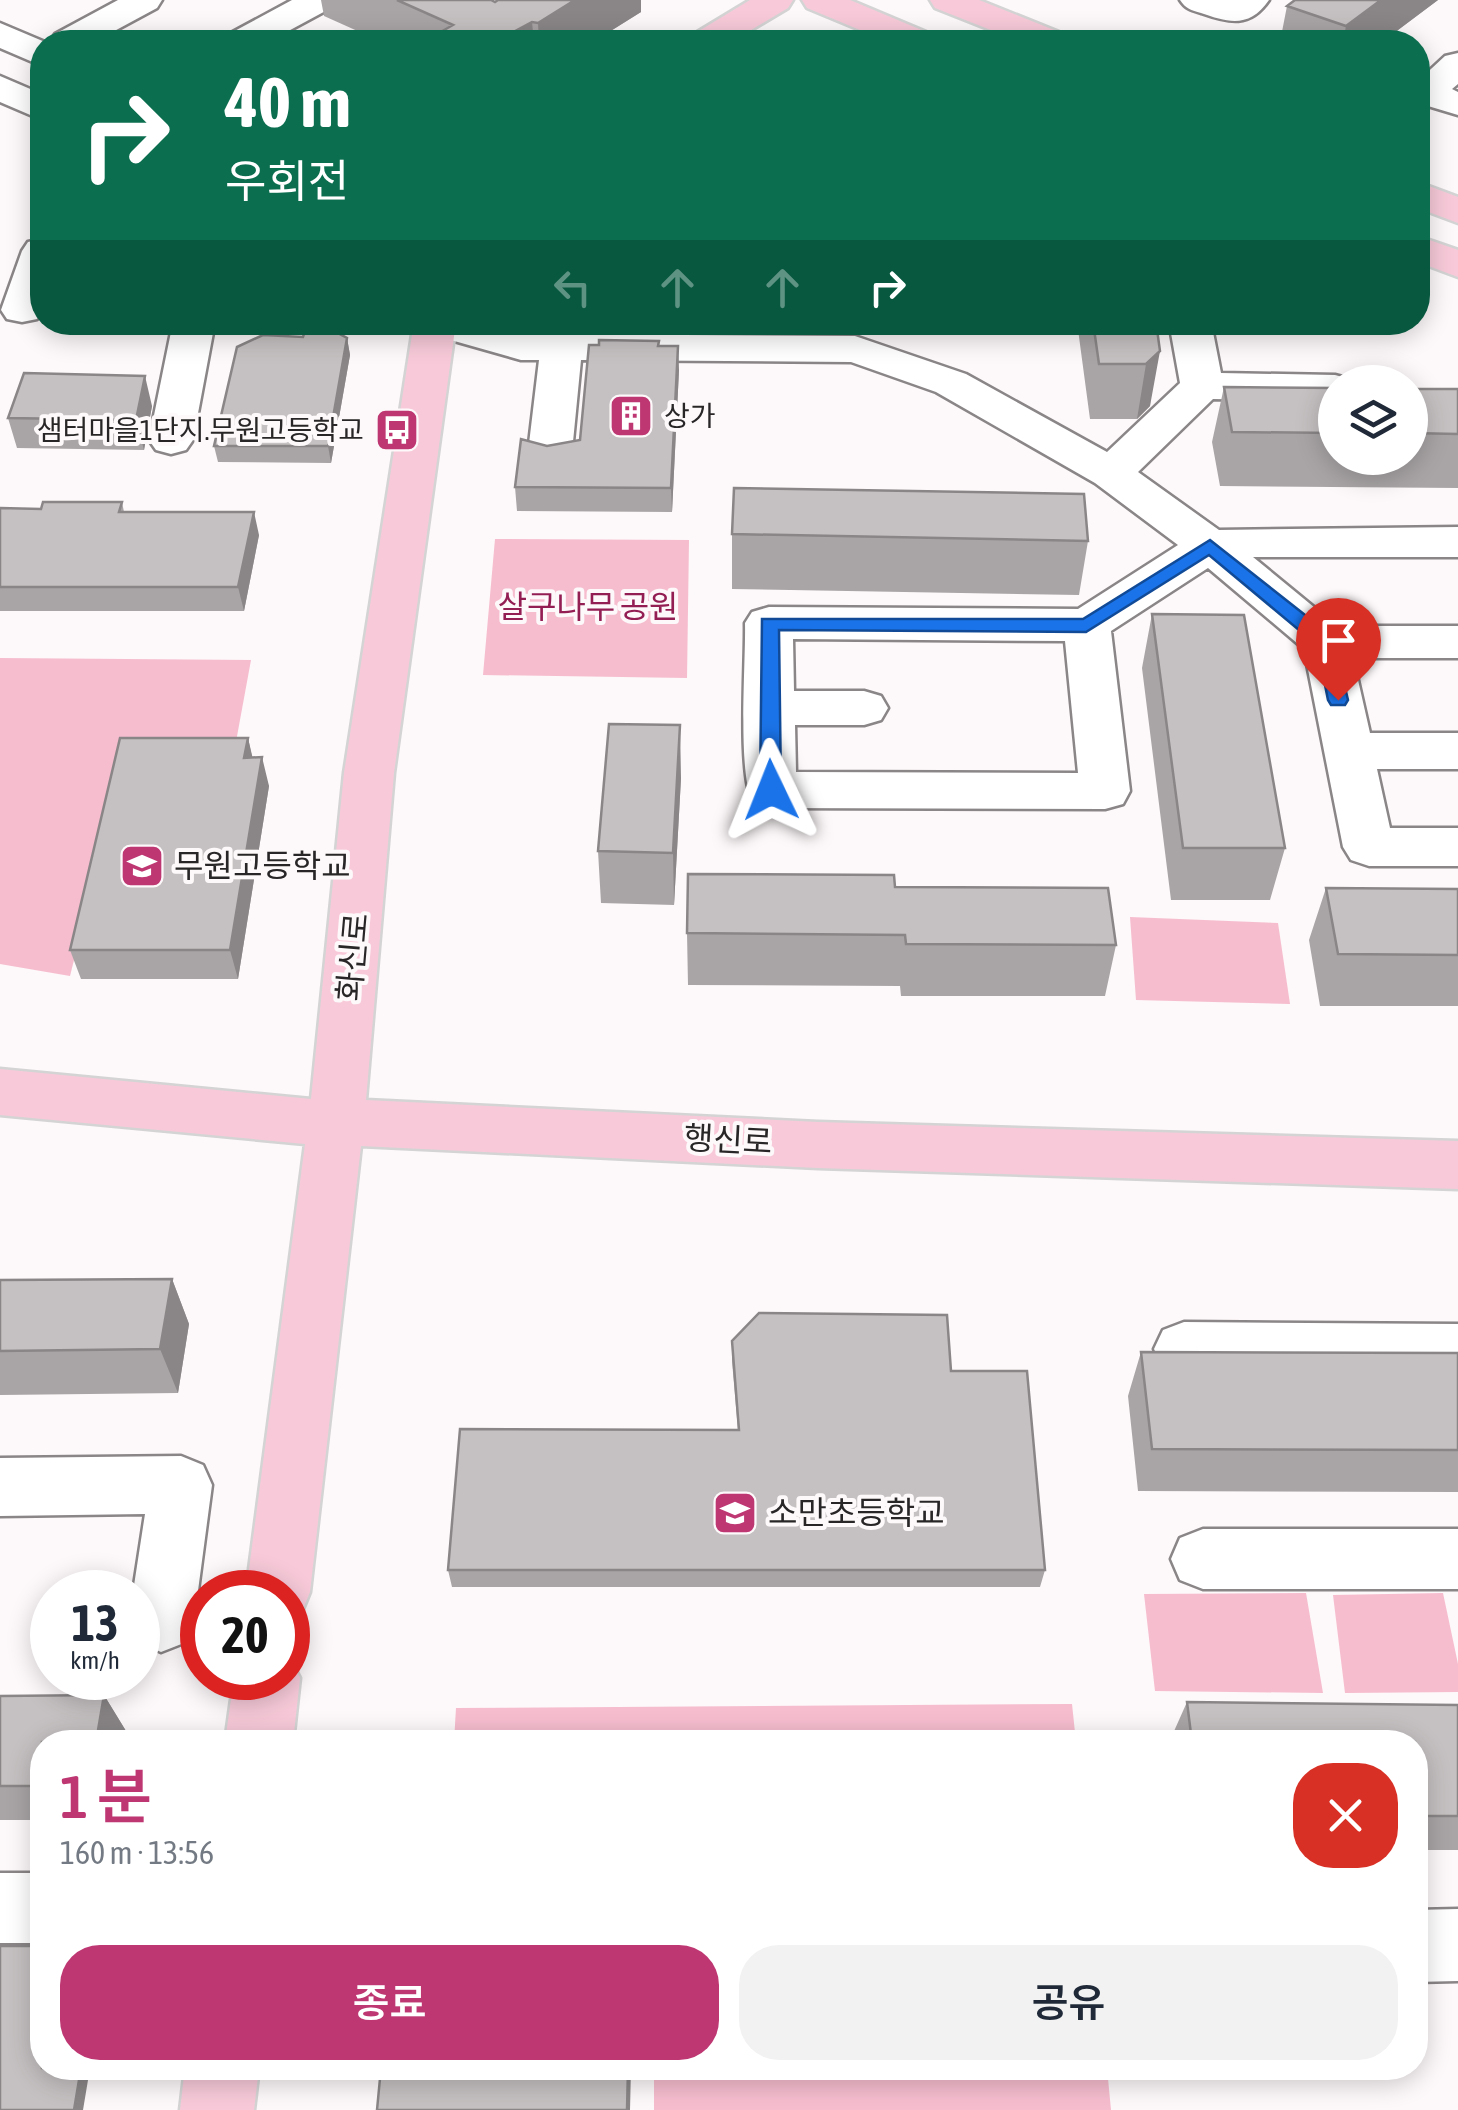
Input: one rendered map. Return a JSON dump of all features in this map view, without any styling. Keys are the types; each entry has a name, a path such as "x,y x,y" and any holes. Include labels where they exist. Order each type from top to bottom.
{"main road":[{"path":"727,30 775,0"},
{"path":"820,0 890,30"},
{"path":"948,0 1022,30"},
{"path":"1430,199 1458,211"},
{"path":"1430,252 1458,262"},
{"name":"화신로","path":"281,1570 334,1124 369,773 433,335"},
{"name":"행신로","path":"0,1092 334,1124 388,1123 818,1145 1458,1164"},
{"path":"262,1730 265,1700"},
{"path":"218,2110 221,2080"}],"lane":[{"path":"90,30 144,0"},
{"path":"267,30 318,0"},
{"path":"1198,0 1234,13 1251,0"},
{"path":"0,34 30,49"},
{"path":"1430,89 1458,64"},
{"path":"0,87 30,103"},
{"path":"1430,94 1458,104"},
{"path":"171,440 191,335"},
{"path":"478,335 521,347 723,336 855,349 952,383 1111,472 1210,546 1326,642 1369,847 1458,847"},
{"path":"1192,335 1202,386"},
{"path":"550,452 562,347"},
{"path":"1111,472 1202,386 1318,388"},
{"path":"1086,625 1105,791 771,790 769,624 1086,625 1210,546 1255,542 1458,542"},
{"path":"1326,642 1458,642"},
{"path":"768,708 864,708"},
{"path":"1348,750 1458,751"},
{"path":"1184,1349 1458,1351"},
{"path":"0,1487 181,1485 161,1622"},
{"path":"1203,1559 1458,1558"},
{"path":"0,1908 30,1908"},
{"path":"1428,1946 1458,1945"}],"green space":[{"name":"살구나무 공원","path":"495,539 689,540 687,678 483,675"},
{"path":"0,658 251,660 233,758 125,756 70,976 0,964"},
{"path":"1130,917 1278,923 1290,1004 1136,1000"},
{"path":"1306,1593 1323,1693 1155,1691 1144,1594"},
{"path":"1443,1593 1458,1664 1458,1692 1345,1693 1333,1595"},
{"path":"1072,1704 1075,1730 455,1730 456,1708"},
{"path":"654,2080 1108,2080 1111,2110 654,2110"}],"building":[{"path":"397,0 575,0 538,23 517,30 444,30 453,25"},
{"path":"1295,0 1381,0 1346,26 1287,6"},
{"path":"263,335 347,338 328,446 214,446 237,347"},
{"path":"1095,335 1158,335 1160,351 1146,364 1099,364"},
{"name":"상가","path":"599,340 659,341 658,346 678,346 671,488 515,487 521,439 547,446 580,440 589,345 599,345"},
{"path":"24,373 145,376 136,420 8,418"},
{"path":"1224,387 1318,388 1318,433 1232,432"},
{"path":"1428,389 1458,389 1458,434 1428,433"},
{"path":"734,488 1084,494 1088,541 732,534"},
{"path":"43,502 122,502 119,512 254,512 238,587 0,587 0,508 41,509"},
{"path":"1152,614 1244,615 1285,848 1183,848"},
{"path":"609,724 680,725 673,853 598,851"},
{"path":"120,738 248,738 244,758 262,757 230,950 70,950"},
{"path":"688,874 894,875 895,887 1108,888 1116,945 906,944 905,935 687,933"},
{"path":"1326,888 1458,889 1458,955 1338,954"},
{"path":"172,1279 160,1349 0,1351 0,1280"},
{"path":"759,1313 947,1315 951,1371 1027,1371 1045,1570 448,1570 460,1429 739,1430 732,1341"},
{"path":"1141,1352 1458,1353 1458,1450 1152,1449"},
{"path":"0,1696 103,1700 98,1730 30,1730 30,1786 0,1786"},
{"path":"1187,1702 1458,1705 1458,1816 1428,1816 1428,1730 1190,1730"},
{"path":"0,1946 30,1946 30,2080 79,2080 74,2110 0,2110"},
{"path":"380,2080 628,2080 627,2110 377,2110"}],"place":[{"name":"상가","path":"631,416"},
{"name":"샘터마을1단지.무원고등학교","path":"397,430"},
{"name":"무원고등학교","path":"142,866"},
{"name":"소만초등학교","path":"735,1513"}],"route":[{"path":"771,790 769,624 1086,625 1210,546 1326,642 1338,700"}]}
